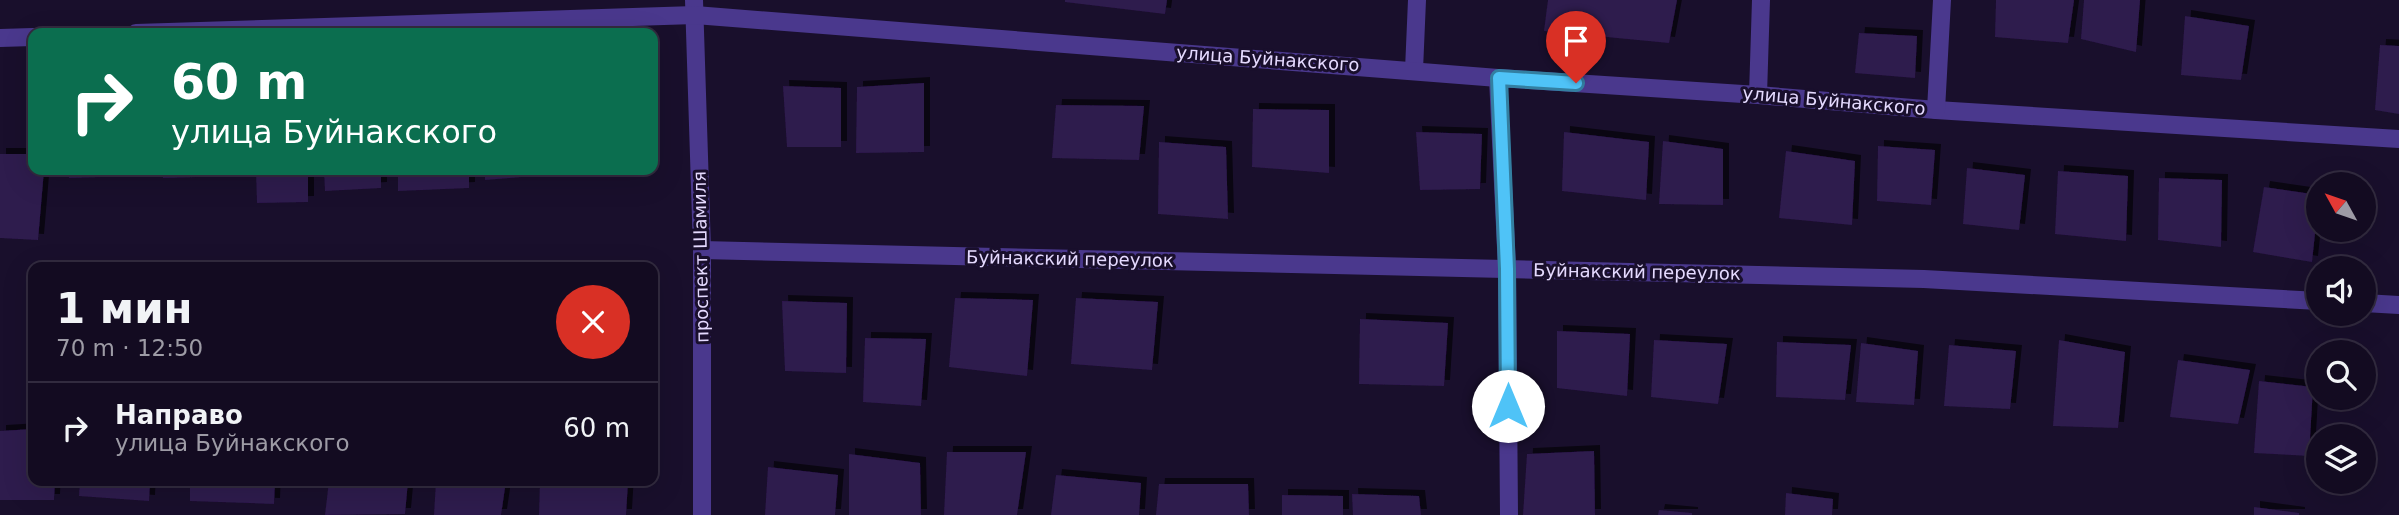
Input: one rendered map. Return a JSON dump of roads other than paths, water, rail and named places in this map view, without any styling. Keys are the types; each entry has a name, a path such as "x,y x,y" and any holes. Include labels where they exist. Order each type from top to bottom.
{"street":[{"path":"1414,70 1417,0"},
{"path":"1758,95 1760,0"},
{"path":"1937,110 1942,0"},
{"name":"улица Буйнакского","path":"243,28 694,7 1499,78 1937,110 2399,139"},
{"name":"проспект Шамиля","path":"694,7 702,250 702,515"},
{"path":"0,38 28,37"},
{"path":"1499,78 1507,269 1509,515"},
{"name":"Буйнакский переулок","path":"702,250 1924,279 2306,300"},
{"path":"2376,304 2399,305"}]}
